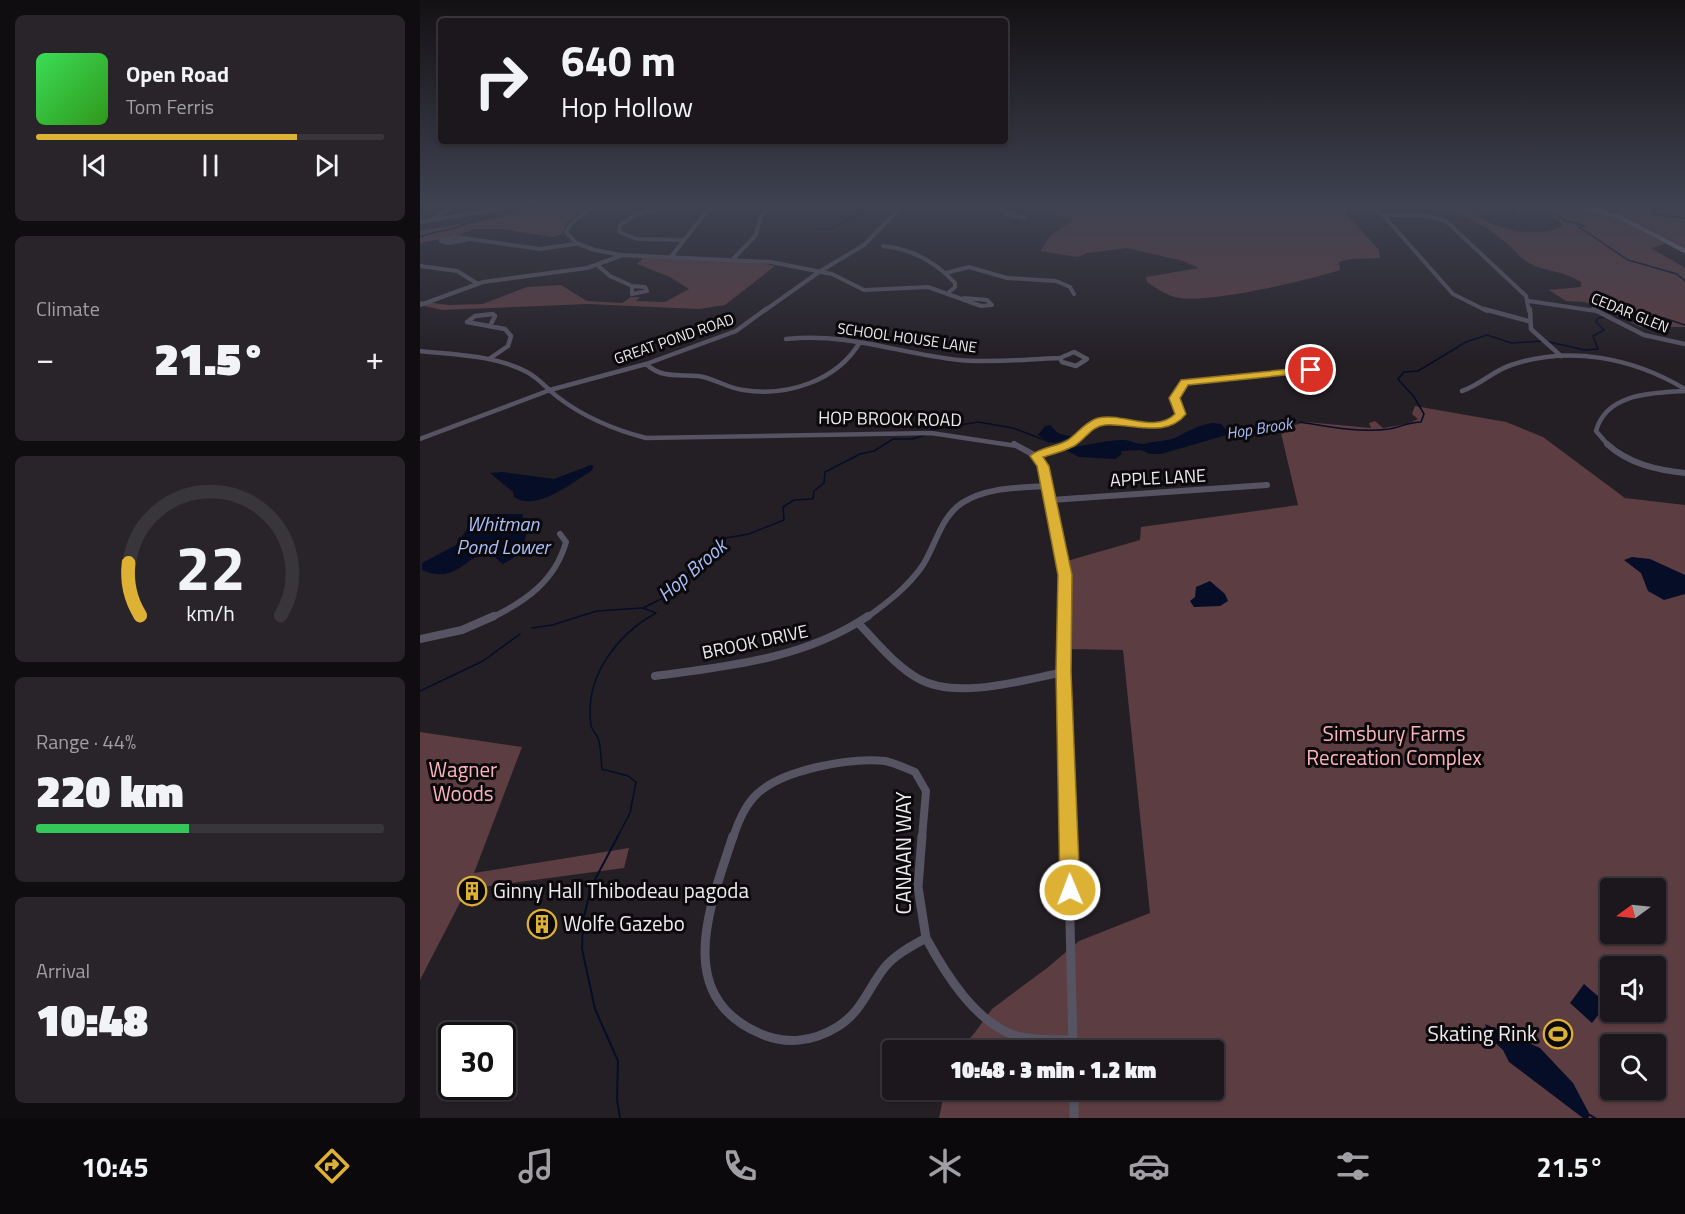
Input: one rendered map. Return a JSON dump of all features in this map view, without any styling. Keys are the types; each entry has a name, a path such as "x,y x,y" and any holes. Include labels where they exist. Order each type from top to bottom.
{"street":[{"path":"420,304 478,284 522,275 597,267 618,257"},
{"path":"682,257 734,258 833,275 850,286 864,290 921,287 949,292 984,308 992,305 987,300 964,298"},
{"name":"GREAT POND ROAD","path":"420,439 550,390 646,364 741,328 819,272 844,257"},
{"path":"919,257 933,263 955,284 949,292"},
{"path":"1420,257 1453,294 1489,312 1528,321 1535,333 1561,356"},
{"path":"1485,257 1529,301 1531,313 1528,321"},
{"path":"420,266 457,271 478,284"},
{"path":"597,267 632,286"},
{"path":"945,273 970,267 1015,279 1056,281 1066,284 1074,294"},
{"name":"CEDAR GLEN","path":"1529,301 1590,308 1650,338 1685,344"},
{"path":"488,359 501,352 511,340 511,336 505,329 471,325 467,322 475,316 493,314 495,316 490,326"},
{"name":"SCHOOL HOUSE LANE","path":"786,339 804,337 860,342 959,360 1060,358 1064,354 1075,352 1087,359 1081,365 1073,366 1062,362 1060,358"},
{"path":"646,364 652,371 662,375 705,377 743,390 776,390 830,373 846,362 860,342"},
{"name":"HOP BROOK ROAD","path":"420,351 488,359 530,374 573,407 632,435 646,438 929,433 996,439 1012,443 1036,456"},
{"path":"1462,391 1512,365 1561,356 1628,364 1663,376 1685,390"},
{"path":"1073,1040 1064,672 1065,575 1043,466 1036,456 1072,443 1088,427 1101,421 1157,425 1173,422 1180,414 1175,398 1184,382 1311,370"},
{"path":"1685,390 1648,394 1622,400 1601,418 1596,431 1611,448 1632,461 1685,473"},
{"name":"APPLE LANE","path":"1050,500 1267,485"},
{"name":"BROOK DRIVE","path":"655,675 772,657 813,646 858,623 901,591 919,571 933,549 947,517 957,506 992,491 1047,486"},
{"path":"420,639 462,630 532,595 556,569 566,553 566,542 560,534"},
{"path":"858,623 913,674 929,684 969,686 1064,672"},
{"name":"CANAAN WAY","path":"926,938 886,966 858,1011 842,1024 811,1038 793,1041 760,1034 733,1019 710,986 703,950 706,924 734,834 746,806 756,795 788,775 867,762 897,764 915,772 926,792 918,887 926,938 934,954 977,1009 1008,1033 1042,1040"},
{"path":"1074,1100 1074,1118"}],"green space":[{"path":"644,257 647,257 761,263 775,266 725,305 699,309 587,304 442,310 420,305 420,301 448,305 483,304 527,287 561,285 587,301 622,303 631,297 640,297 636,301 665,302 689,289 670,277 637,264"},
{"path":"1167,257 1380,258 1350,259 1339,262 1340,270 1305,280 1209,298 1175,297 1147,282 1146,277 1199,268"},
{"path":"1667,257 1685,268 1685,327 1640,327 1585,302 1566,301 1549,290 1581,287 1581,282 1529,263 1523,258"},
{"name":"Simsbury Farms Recreation Complex","path":"1415,406 1506,422 1543,437 1625,498 1685,505 1685,1118 939,1118 943,1100 1224,1100 1224,1040 968,1040 992,1009 1079,941 1150,913 1123,650 1068,649 1070,581 1067,561 1140,540 1141,527 1298,505 1280,429 1306,422 1371,428 1369,423 1375,421 1383,428 1407,424 1418,419 1412,414"},
{"name":"Wagner Woods","path":"420,732 522,747 474,873 629,848 624,868 467,889 420,980"}],"water":[{"path":"1213,423 1221,424 1230,434 1161,454 1150,454 1141,450 1121,451 1122,454 1115,459 1079,457 1066,450 1114,441 1125,440 1142,444 1169,440"},
{"path":"1050,425 1058,433 1072,437 1055,443 1038,435 1045,426"},
{"path":"591,465 594,466 591,471 564,488 543,499 533,501 523,501 514,497 513,492 490,473 503,472 554,479"},
{"name":"Whitman Pond Lower","path":"486,514 522,514 526,537 516,555 503,564 492,555 484,554 445,574 422,570 422,563 456,545 475,518"},
{"path":"1632,557 1650,559 1685,575 1685,594 1664,600 1648,591 1641,573 1624,560"},
{"path":"1210,581 1225,594 1228,601 1220,606 1194,607 1190,601 1195,597 1196,587"},
{"path":"1584,984 1600,998 1600,1013 1592,1023 1570,1003"},
{"path":"1485,1024 1540,1048 1573,1083 1590,1115 1588,1118 1583,1118 1509,1062 1503,1050 1489,1037"}],"waterway":[{"name":"Hop Brook","path":"1624,257 1677,274 1685,281"},
{"name":"Hop Brook","path":"1549,342 1585,350 1598,349 1593,336 1604,330 1596,322 1598,318 1605,317"},
{"name":"Hop Brook","path":"1613,317 1646,324 1664,318 1685,325"},
{"name":"Hop Brook","path":"1300,422 1367,430 1389,429 1421,422 1424,414 1414,397 1398,379 1404,372 1418,371 1466,342 1487,335 1511,343 1541,341"},
{"name":"Hop Brook","path":"930,430 978,422 1013,428 1050,442"},
{"name":"Hop Brook","path":"1261,426 1292,425"},
{"name":"Hop Brook","path":"1228,432 1236,434 1251,428"},
{"name":"Hop Brook","path":"617,838 630,813 636,782 628,776 602,769 599,741 591,725 590,708 598,675 606,660 628,633 656,613 643,608 665,597 706,555 725,542 726,538 749,534 784,520 783,507 794,500 813,499 814,491 824,483 825,472 860,454 874,451 893,439 912,439 928,434"},
{"path":"532,628 552,625 597,611 642,608"},
{"path":"420,691 483,661 520,634"},
{"name":"Hop Brook","path":"618,836 591,887 583,921 582,949 595,1009 618,1061 617,1099 620,1118"},
{"path":"1590,1115 1595,1118"}],"place":[{"name":"Ginny Hall Thibodeau pagoda","path":"472,891"},
{"name":"Wolfe Gazebo","path":"542,924"},
{"name":"Skating Rink","path":"1558,1034"}],"route":[{"path":"1070,890 1064,672 1065,575 1043,466 1036,456 1072,443 1088,427 1104,420 1157,425 1173,422 1180,414 1175,398 1184,382 1275,371 1311,370"}]}
